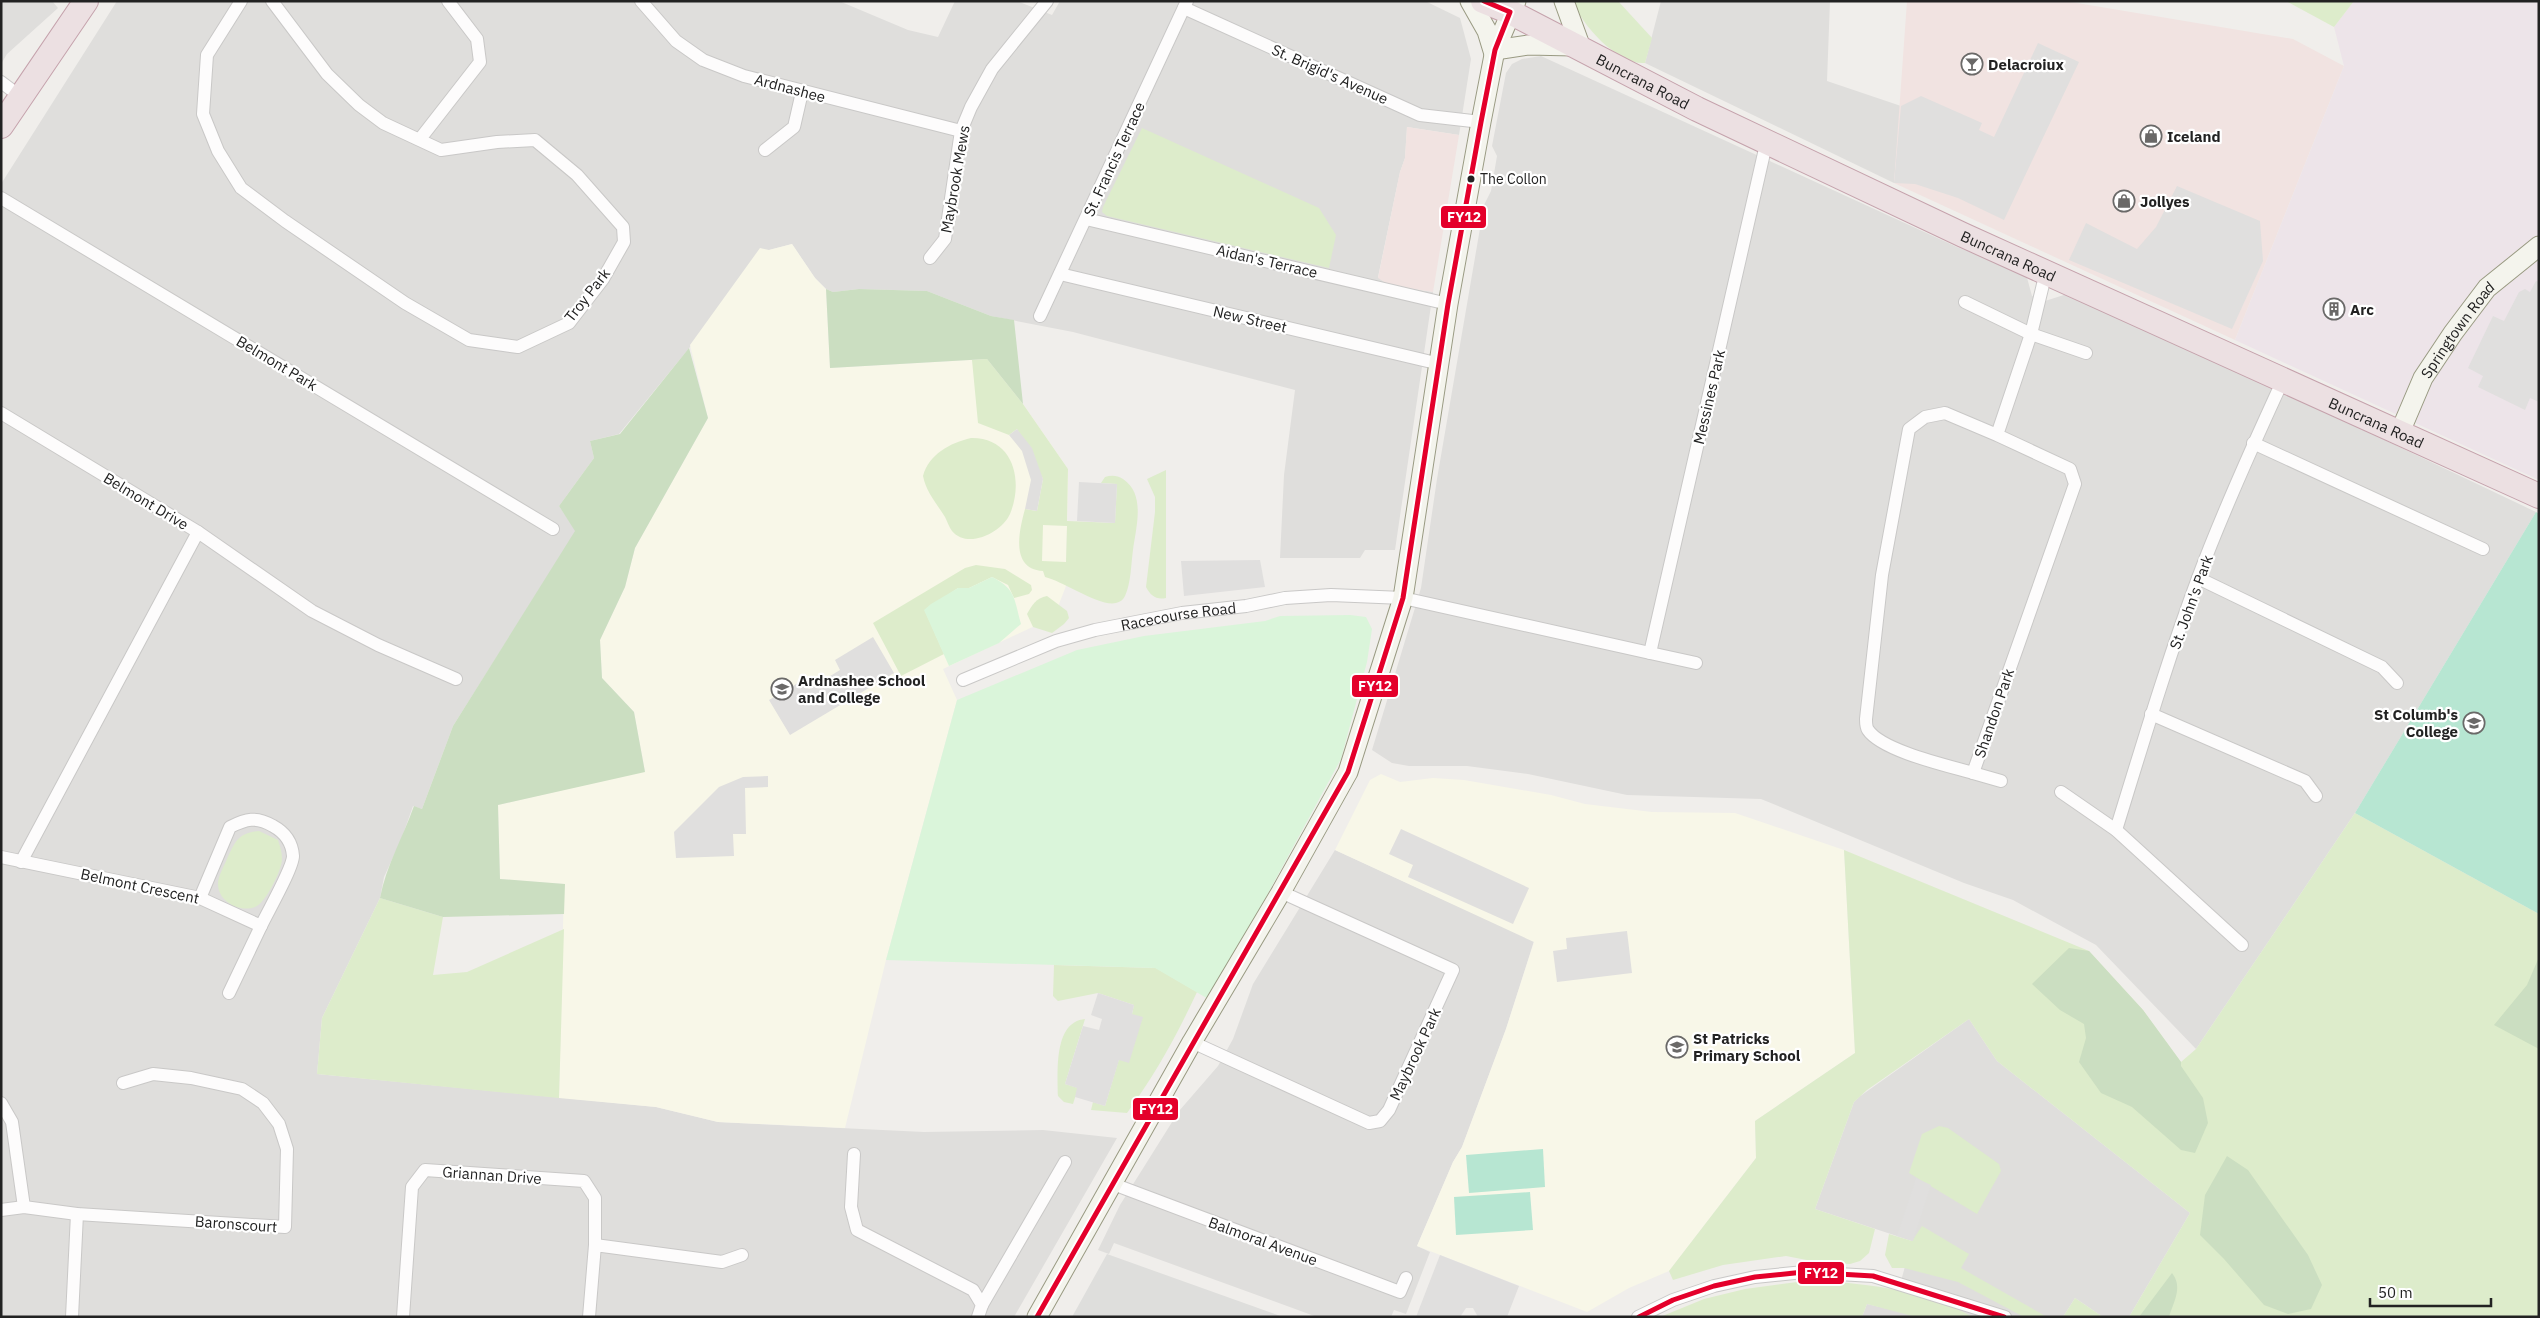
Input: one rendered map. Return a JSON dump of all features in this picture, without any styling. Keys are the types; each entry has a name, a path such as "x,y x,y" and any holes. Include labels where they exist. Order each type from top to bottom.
{"highway":[{"path":"1,126 86,1"},
{"name":"Buncrana Road","path":"1483,1 1513,7 1578,47 1697,109 1768,140 1963,235 2539,496"}],"main road":[{"path":"1470,1 1487,32 1494,52"},
{"path":"1494,52 1528,45 1578,47 1564,1"},
{"path":"1037,1317 1192,1042 1281,892 1348,772 1403,598 1448,304 1480,122 1494,52 1513,7"},
{"name":"Springtown Road","path":"2400,432 2423,378 2453,334 2488,288 2539,246"}],"street":[{"name":"Troy Park","path":"241,1 208,55 204,114 218,151 241,188 285,221 405,303 469,340 518,347 569,323 607,272 624,242 623,227 577,175 535,140 497,142 441,150 384,123 360,105 327,74 272,1"},
{"path":"420,140 480,62 477,39 448,1"},
{"name":"Ardnashee","path":"641,1 676,41 703,60 744,76 802,92 961,131"},
{"name":"Maybrook Mews","path":"930,258 945,239 961,131 971,107 992,69 1047,1"},
{"name":"St. Brigid's Avenue","path":"1186,4 1420,115 1480,122"},
{"name":"St. Francis Terrace","path":"1040,316 1186,4"},
{"path":"1,82 21,97"},
{"path":"765,150 794,127 802,92"},
{"name":"Messines Park","path":"1650,653 1768,140"},
{"name":"Belmont Park","path":"1,198 553,529"},
{"name":"Aidan's Terrace","path":"1086,219 1448,304"},
{"path":"1997,435 2031,334 2046,272"},
{"name":"New Street","path":"1060,274 1440,364"},
{"path":"1965,302 2031,334 2086,354"},
{"name":"St. John's Park","path":"2116,830 2151,714 2198,578 2253,443 2282,380"},
{"name":"Belmont Drive","path":"1,413 198,532 286,595 312,611 378,645 456,679"},
{"name":"Shandon Park","path":"1945,413 1997,435 2070,469 2075,484 1973,773 1906,753 1880,741 1867,730 1866,719 1882,575 1909,429 1925,417 1945,413"},
{"path":"2253,443 2483,549"},
{"path":"21,862 198,532"},
{"path":"2198,578 2382,667 2397,683"},
{"name":"Racecourse Road","path":"963,680 1056,641 1118,625 1285,598 1331,595 1403,598"},
{"path":"1403,598 1696,663"},
{"path":"2151,714 2305,782 2316,796"},
{"path":"1973,773 2001,781"},
{"path":"2062,792 2116,830 2242,945"},
{"path":"200,898 230,827 247,818 269,823 284,832 290,844 293,858 229,993"},
{"name":"Belmont Crescent","path":"1,857 200,898 261,926"},
{"name":"Maybrook Park","path":"1192,1042 1369,1122 1380,1121 1389,1110 1454,970 1281,892"},
{"name":"Baronscourt","path":"1,1210 24,1208 77,1214 285,1227 287,1149 279,1124 263,1103 242,1089 191,1078 153,1074 123,1083"},
{"path":"1,1103 12,1122 24,1208"},
{"path":"854,1154 850,1207 857,1230 973,1290 980,1311"},
{"path":"980,1311 1065,1162"},
{"name":"Griannan Drive","path":"403,1317 412,1187 425,1170 584,1181 595,1198 595,1245 589,1317"},
{"name":"Balmoral Avenue","path":"1113,1184 1400,1292 1406,1278"},
{"path":"72,1317 77,1214"},
{"path":"595,1245 722,1262 742,1256"},
{"path":"1638,1317 1672,1300 1714,1286 1755,1277 1804,1272 1873,1276 2005,1317"}],"shaded area":[{"path":"1,1 52,1 58,8 7,54 1,64"},
{"path":"117,1 839,1 908,30 938,37 955,1 1017,1 1052,15 1060,1 1425,1 1460,18 1471,59 1459,135 1407,127 1405,158 1400,172 1378,277 1389,285 1433,292 1395,550 1365,550 1360,558 1280,558 1284,475 1295,390 1073,332 991,316 927,291 859,289 833,292 826,289 815,278 792,244 769,250 619,434 590,441 594,458 559,506 576,531 453,726 422,809 413,806 401,840 384,877 380,898 322,1018 317,1074 656,1107 718,1122 924,1132 1043,1130 1117,1138 1014,1317 1,1317 1,184"},
{"path":"1661,1 1830,1 1827,81 1901,106 1894,183 1645,63"},
{"path":"1907,1 2065,1 2293,39 2344,66 2235,340 1894,183"},
{"path":"2354,1 2539,1 2539,480 2235,340 2344,66 2334,27"},
{"path":"2038,43 2079,62 2004,220 1958,198 1915,184 1894,183 1901,106 1921,96 1982,123 1979,130 1994,137"},
{"path":"1541,56 1957,247 2026,274 2032,296 2045,301 2067,294 2196,350 2536,512 2355,813 2196,1049 2096,945 2013,900 1964,883 1761,799 1627,795 1528,774 1467,766 1409,766 1392,763 1372,750 1421,588 1437,479 1484,205 1491,191 1497,156 1492,146 1506,73 1512,64 1522,59"},
{"path":"1407,127 1459,135 1433,292 1389,285 1378,278 1400,172 1405,158"},
{"path":"2177,186 2260,221 2263,261 2232,329 2069,260 2086,223 2137,249 2156,227"},
{"name":"Ardnashee School and College","path":"792,244 815,278 826,289 830,368 987,359 1023,404 1068,469 1066,586 1054,617 943,669 957,700 886,960 845,1128 718,1122 656,1107 559,1098 564,884 500,879 498,805 645,771 634,712 602,678 600,640 625,587 635,548 708,418 690,345 760,248 769,250"},
{"path":"2536,281 2539,282 2539,402 2530,398 2525,410 2478,387 2483,376 2468,368 2493,316 2504,321 2519,292 2525,289 2530,292"},
{"path":"1017,429 1032,448 1043,479 1037,511 1025,509 1031,480 1022,451 1009,435"},
{"path":"1079,482 1117,484 1115,523 1077,521"},
{"path":"1260,560 1265,587 1184,596 1181,561"},
{"path":"873,637 894,673 790,735 769,700 803,680 809,689 840,670 835,660"},
{"name":"St Patricks Primary School","path":"1381,774 1400,782 1433,778 1464,780 1551,795 1585,804 1652,812 1735,813 1844,850 1855,1053 1755,1121 1756,1158 1669,1271 1629,1288 1587,1312 1417,1246 1453,1162 1462,1147 1506,1029 1534,942 1335,850 1370,780"},
{"path":"768,776 768,787 745,788 746,834 733,834 734,856 676,858 674,832 719,787 743,777"},
{"path":"1401,829 1529,888 1513,924 1408,877 1413,865 1389,854"},
{"path":"1335,850 1534,941 1506,1029 1462,1147 1453,1162 1417,1246 1430,1252 1406,1314 1394,1310 1391,1317 1317,1317 1114,1243 1109,1254 1098,1250 1120,1205 1179,1111 1218,1066 1233,1039 1253,984"},
{"path":"1627,931 1632,973 1557,982 1553,951 1567,949 1566,938"},
{"path":"1098,993 1134,1005 1132,1014 1143,1017 1129,1063 1119,1060 1105,1106 1075,1097 1077,1088 1065,1084 1083,1026 1099,1030 1102,1019 1091,1015"},
{"path":"1969,1019 1997,1061 2190,1213 2129,1317 2103,1317 2075,1298 2063,1317 1862,1317 1867,1304 1893,1310 1912,1241 1815,1209 1854,1102"},
{"path":"1916,1178 1931,1185 1913,1241 1897,1236"},
{"path":"1107,1254 1283,1317 1072,1317"},
{"path":"1440,1255 1519,1286 1507,1317 1478,1317 1473,1308 1466,1308 1460,1317 1416,1317"}],"green space":[{"path":"1573,1 1618,1 1652,38 1645,63 1624,58 1602,42 1584,22"},
{"path":"2286,1 2354,1 2334,27"},
{"path":"1142,128 1319,208 1336,235 1329,268 1107,216 1102,212 1103,207"},
{"path":"826,289 833,292 859,289 927,291 991,316 1014,320 1023,404 987,359 830,368"},
{"path":"689,348 708,418 635,548 625,587 600,640 602,678 634,712 645,772 498,805 500,879 565,884 564,914 443,917 380,898 390,863 414,806 422,809 453,726 575,531 559,506 594,458 590,441 620,434"},
{"path":"987,359 1023,404 1068,469 1067,521 1115,523 1117,484 1101,483 1105,477 1114,476 1123,479 1135,493 1138,512 1137,521 1128,585 1125,596 1120,601 1109,603 1091,598 1053,579 1045,577 1043,571 1033,569 1025,564 1019,548 1019,538 1025,509 1037,511 1043,479 1017,429 1009,435 978,423 972,360","holes":["1043,525 1067,526 1066,562 1042,561"]},
{"path":"971,438 985,440 997,445 1005,453 1012,463 1016,488 1014,501 1006,521 1000,527 984,536 967,539 952,531 929,493 923,476 930,461 941,451 948,446"},
{"path":"1166,470 1166,598 1157,598 1146,587 1155,512 1155,497 1147,479"},
{"name":"St Columb's College","path":"2536,512 2539,514 2539,914 2355,813"},
{"path":"976,565 1005,569 1031,585 1032,590 1029,594 1014,598 1008,585 992,577 969,588 958,588 925,611 944,654 901,676 873,623 965,568"},
{"path":"992,577 1000,581 1010,591 1015,601 1021,624 999,643 949,666 924,610 958,588 969,588"},
{"path":"1047,596 1067,611 1069,618 1052,633 1033,627 1027,614 1037,600"},
{"path":"1350,615 1366,617 1372,629 1367,662 1341,759 1210,1000 1155,968 886,960 957,700 1077,650 1144,636 1265,621 1280,616"},
{"path":"2355,813 2539,914 2539,1317 2129,1317 2190,1213 1997,1061 1969,1019 1867,1090 1854,1102 1815,1209 1875,1229 1869,1253 1860,1261 1850,1264 1817,1262 1786,1256 1723,1265 1673,1280 1669,1271 1756,1158 1755,1121 1855,1053 1844,850 2089,951 2143,1010 2181,1062 2196,1049"},
{"path":"259,831 278,840 282,854 279,871 272,886 259,905 249,908 236,907 225,900 219,890 218,884 221,871 238,839 252,832"},
{"path":"380,898 443,917 433,975 467,972 564,929 559,1098 317,1074 322,1018"},
{"path":"2069,948 2089,951 2143,1010 2181,1062 2181,1066 2203,1098 2208,1123 2195,1153 2181,1150 2132,1107 2101,1093 2079,1062 2086,1038 2084,1024 2060,1010 2032,984"},
{"path":"2539,957 2539,1049 2494,1025 2527,985"},
{"path":"1054,965 1156,968 1197,992 1165,1054 1127,1113 1091,1110 1093,1102 1105,1106 1119,1059 1129,1062 1134,1005 1098,993 1058,1001 1053,996"},
{"path":"1085,1019 1065,1084 1078,1088 1073,1104 1064,1102 1058,1096 1058,1062 1062,1039 1067,1029 1075,1022"},
{"path":"1939,1126 1948,1128 1999,1164 2001,1171 1977,1214 1909,1173 1922,1134"},
{"path":"1543,1149 1545,1187 1469,1193 1466,1155"},
{"path":"2227,1156 2248,1170 2308,1255 2322,1285 2311,1309 2288,1314 2264,1305 2224,1259 2200,1235 2205,1195"},
{"path":"1530,1192 1533,1230 1456,1235 1454,1197"},
{"path":"1922,1226 1969,1254 1961,1268 2047,1317 2024,1317 1958,1282 1904,1268 1892,1268 1885,1255 1889,1234 1912,1241"},
{"path":"2172,1273 2177,1289 2169,1317 2139,1317"},
{"path":"1805,1281 1870,1285 1891,1289 1933,1300 1973,1317 1916,1317 1867,1304 1862,1317 1660,1317 1704,1299 1745,1289"},
{"path":"2075,1298 2103,1317 2063,1317"}],"transit line":[{"name":"FY12","path":"1037,1317 1348,772 1403,598 1448,304 1481,122 1495,50 1510,12 1484,1"},
{"name":"FY12","path":"1639,1317 1673,1300 1714,1286 1755,1277 1804,1272 1873,1276 2004,1317"}],"place":[{"name":"Delacroiux","path":"1972,64"},
{"name":"Iceland","path":"2151,136"},
{"name":"The Collon","path":"1471,179"},
{"name":"Jollyes","path":"2124,201"},
{"name":"Arc","path":"2334,309"},
{"name":"Ardnashee School and College","path":"782,689"},
{"name":"St Columb's College","path":"2474,723"},
{"name":"St Patricks Primary School","path":"1677,1047"}]}
